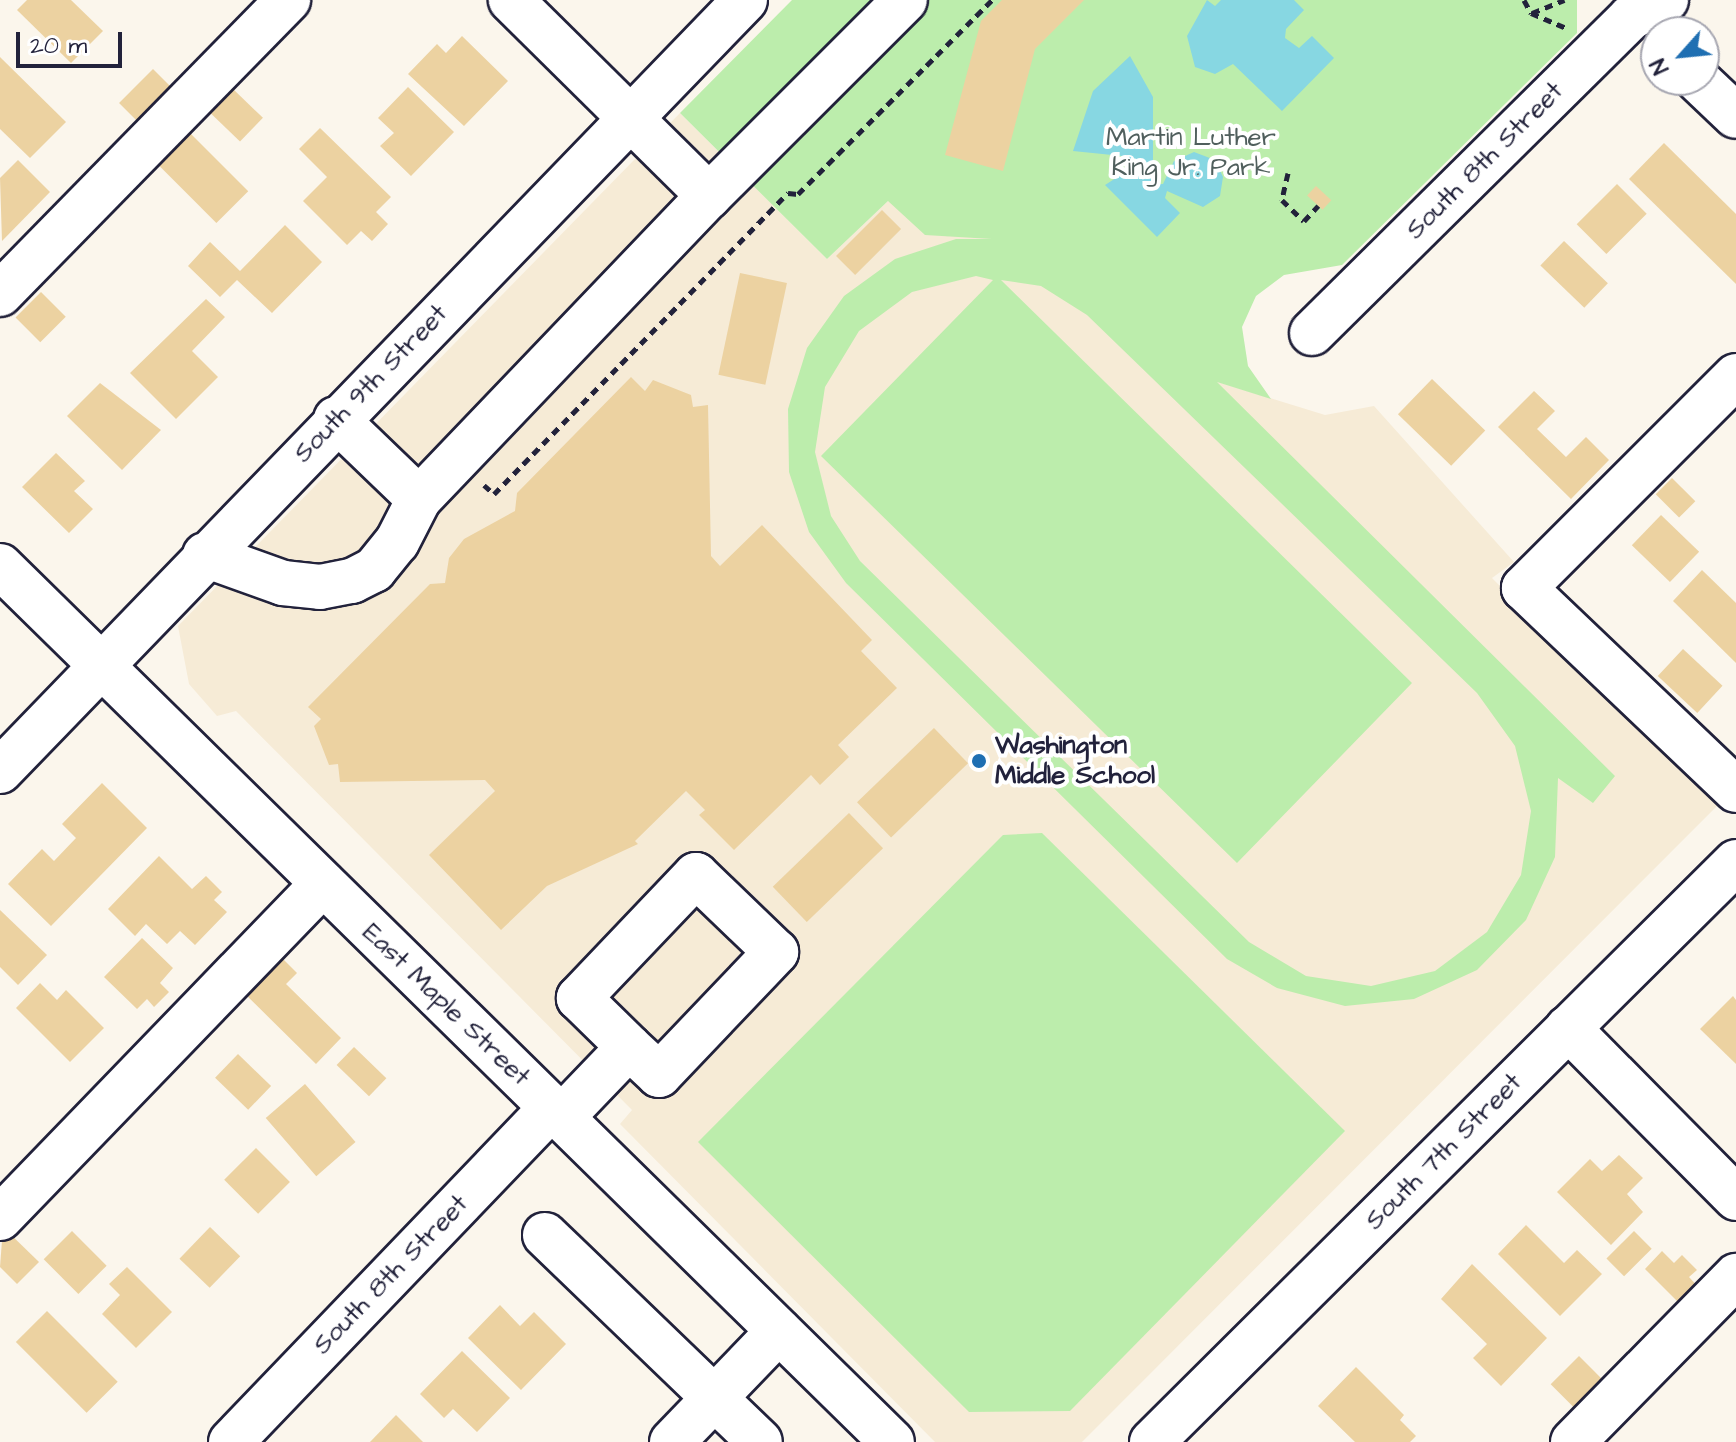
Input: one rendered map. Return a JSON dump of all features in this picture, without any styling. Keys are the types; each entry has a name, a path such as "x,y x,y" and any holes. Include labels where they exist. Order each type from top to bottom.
{"street":[{"path":"0,294 288,0"},
{"path":"511,0 709,196"},
{"name":"South 9th Street","path":"0,771 99,664 745,0"},
{"path":"205,555 283,583 320,587 352,581 374,570 397,542 419,499 456,459 709,196 905,0"},
{"name":"South 8th Street","path":"1312,333 1636,20"},
{"path":"1715,96 1736,116"},
{"path":"1736,376 1524,588 1736,790"},
{"path":"336,419 419,499"},
{"name":"East Maple Street","path":"0,566 892,1442"},
{"name":"South 7th Street","path":"1152,1442 1736,862"},
{"path":"696,875 776,952 659,1075 629,1047 579,998 696,875"},
{"path":"0,1218 323,884"},
{"path":"1568,1028 1736,1198"},
{"name":"South 8th Street","path":"231,1442 556,1113 629,1047"},
{"path":"545,1235 760,1442"},
{"path":"1573,1442 1736,1276"},
{"path":"672,1442 779,1331"}],"path":[{"path":"456,459 494,494 788,193 798,194 992,0"},
{"path":"1524,0 1531,13"},
{"path":"1531,13 1565,0"},
{"path":"1531,13 1636,20"},
{"path":"1288,173 1282,200 1304,221 1318,206"}],"shaded area":[{"name":"Washington Middle School","path":"680,113 827,259 888,201 1019,240 1215,381 1325,415 1374,406 1514,562 1492,578 1718,805 1082,1442 935,1442 620,1124 632,1110 236,711 217,716 189,684 178,626"}],"green space":[{"name":"Martin Luther King Jr. Park","path":"792,0 1577,0 1577,33 1342,265 1284,275 1256,296 1242,327 1248,366 1271,399 1217,382 1615,776 1593,803 1558,778 1555,857 1526,920 1477,970 1414,999 1345,1006 1277,988 1227,959 846,583 809,532 789,472 788,409 807,348 844,296 895,259 956,239 992,239 925,235 888,201 827,259 680,113","holes":["976,276 993,280 821,456 1237,863 1412,683 1001,280 1041,286 1087,315 1477,693 1515,746 1531,811 1521,875 1487,932 1435,971 1371,986 1306,976 1249,942 860,561 831,516 815,452 825,387 859,331 912,292"]},
{"path":"1042,833 1345,1131 1070,1411 969,1412 698,1142 1003,835"}],"water":[{"path":"1207,0 1215,6 1221,0 1294,0 1304,10 1286,29 1285,38 1299,48 1312,36 1334,58 1282,111 1233,64 1215,74 1195,67 1187,36"},
{"path":"1130,56 1153,97 1153,184 1163,184 1174,161 1194,152 1215,160 1223,177 1220,196 1203,207 1167,191 1165,198 1180,213 1157,237 1105,185 1127,171 1122,156 1073,151 1093,91"}],"building":[{"path":"27,0 71,0 103,31 71,63 17,10"},
{"path":"1002,0 1084,0 1035,49 1003,171 945,155 981,21"},
{"path":"462,36 508,81 464,126 408,74 437,44 446,53"},
{"path":"0,57 66,122 30,158 0,129"},
{"path":"153,69 177,93 143,127 119,103"},
{"path":"408,87 454,132 411,176 380,146 394,133 378,118"},
{"path":"232,88 263,118 240,142 209,112"},
{"path":"320,128 391,197 376,212 388,224 372,241 361,231 347,245 303,201 327,177 299,149"},
{"path":"186,129 248,191 216,223 154,161"},
{"path":"1664,143 1736,214 1736,284 1629,179"},
{"path":"18,160 50,192 2,241 0,178"},
{"path":"1617,184 1647,214 1606,254 1577,224"},
{"path":"1316,186 1331,200 1322,210 1307,196"},
{"path":"882,210 901,229 855,275 836,256"},
{"path":"285,225 322,262 272,313 237,280 220,297 188,266 210,242 240,271"},
{"path":"1564,241 1608,283 1584,308 1540,265"},
{"path":"740,273 787,283 765,385 718,375"},
{"path":"41,292 66,317 40,342 16,317"},
{"path":"206,299 225,317 192,351 218,377 176,419 130,373"},
{"path":"631,377 645,391 653,380 691,395 693,407 708,405 711,556 720,566 762,525 872,640 861,651 897,688 838,745 849,757 820,785 811,775 734,850 699,815 705,810 686,791 635,841 638,844 547,886 501,930 429,855 495,791 485,780 340,782 338,764 329,765 314,726 321,719 308,707 430,584 445,583 449,558 464,539 515,511 517,493"},
{"path":"1432,379 1485,430 1451,466 1398,414"},
{"path":"100,383 161,430 122,470 67,416"},
{"path":"1534,391 1555,411 1537,429 1566,457 1586,437 1609,460 1571,499 1498,427"},
{"path":"56,453 85,481 74,491 93,509 69,533 22,487"},
{"path":"1672,478 1695,501 1679,518 1656,494"},
{"path":"1661,515 1699,552 1670,582 1632,545"},
{"path":"1702,570 1736,603 1736,663 1673,601"},
{"path":"1683,649 1722,686 1697,713 1658,676"},
{"path":"934,728 968,763 891,838 857,802"},
{"path":"102,783 147,828 51,926 8,884 42,849 54,861 76,838 62,824"},
{"path":"849,813 883,848 807,922 773,887"},
{"path":"159,856 192,889 206,876 222,892 214,900 227,912 195,945 180,931 167,944 146,924 135,936 108,909"},
{"path":"0,910 47,955 18,985 0,967"},
{"path":"142,938 173,968 160,983 169,992 154,1007 147,999 137,1009 104,977"},
{"path":"279,955 297,973 286,984 341,1038 316,1064 243,992"},
{"path":"40,983 57,1000 66,990 104,1028 70,1062 16,1008"},
{"path":"1733,996 1736,1000 1736,1064 1700,1029"},
{"path":"354,1047 386,1078 369,1096 337,1065"},
{"path":"238,1054 271,1086 248,1110 215,1078"},
{"path":"305,1084 356,1142 316,1176 266,1118"},
{"path":"256,1148 290,1182 258,1214 224,1180"},
{"path":"1619,1155 1643,1178 1627,1194 1643,1212 1611,1245 1557,1192 1590,1159 1602,1171"},
{"path":"1526,1225 1564,1263 1577,1250 1602,1274 1560,1316 1498,1254"},
{"path":"3,1227 39,1262 17,1284 0,1267"},
{"path":"210,1227 240,1256 210,1288 179,1259"},
{"path":"72,1231 107,1266 78,1294 44,1259"},
{"path":"1634,1231 1652,1249 1624,1276 1606,1259"},
{"path":"1662,1251 1674,1263 1682,1255 1697,1270 1689,1277 1702,1291 1684,1308 1645,1269"},
{"path":"1472,1264 1547,1338 1501,1386 1473,1358 1487,1344 1441,1299"},
{"path":"127,1267 172,1312 136,1348 102,1314 120,1295 109,1284"},
{"path":"500,1305 520,1326 534,1312 566,1344 521,1390 468,1338"},
{"path":"47,1311 118,1382 87,1413 16,1342"},
{"path":"462,1351 510,1398 477,1432 453,1409 444,1418 420,1394"},
{"path":"1579,1356 1613,1390 1585,1418 1551,1384"},
{"path":"1356,1367 1404,1415 1400,1420 1416,1436 1410,1442 1355,1442 1318,1406"},
{"path":"396,1415 423,1442 370,1442"}],"place":[{"name":"Washington Middle School","path":"979,761"}]}
